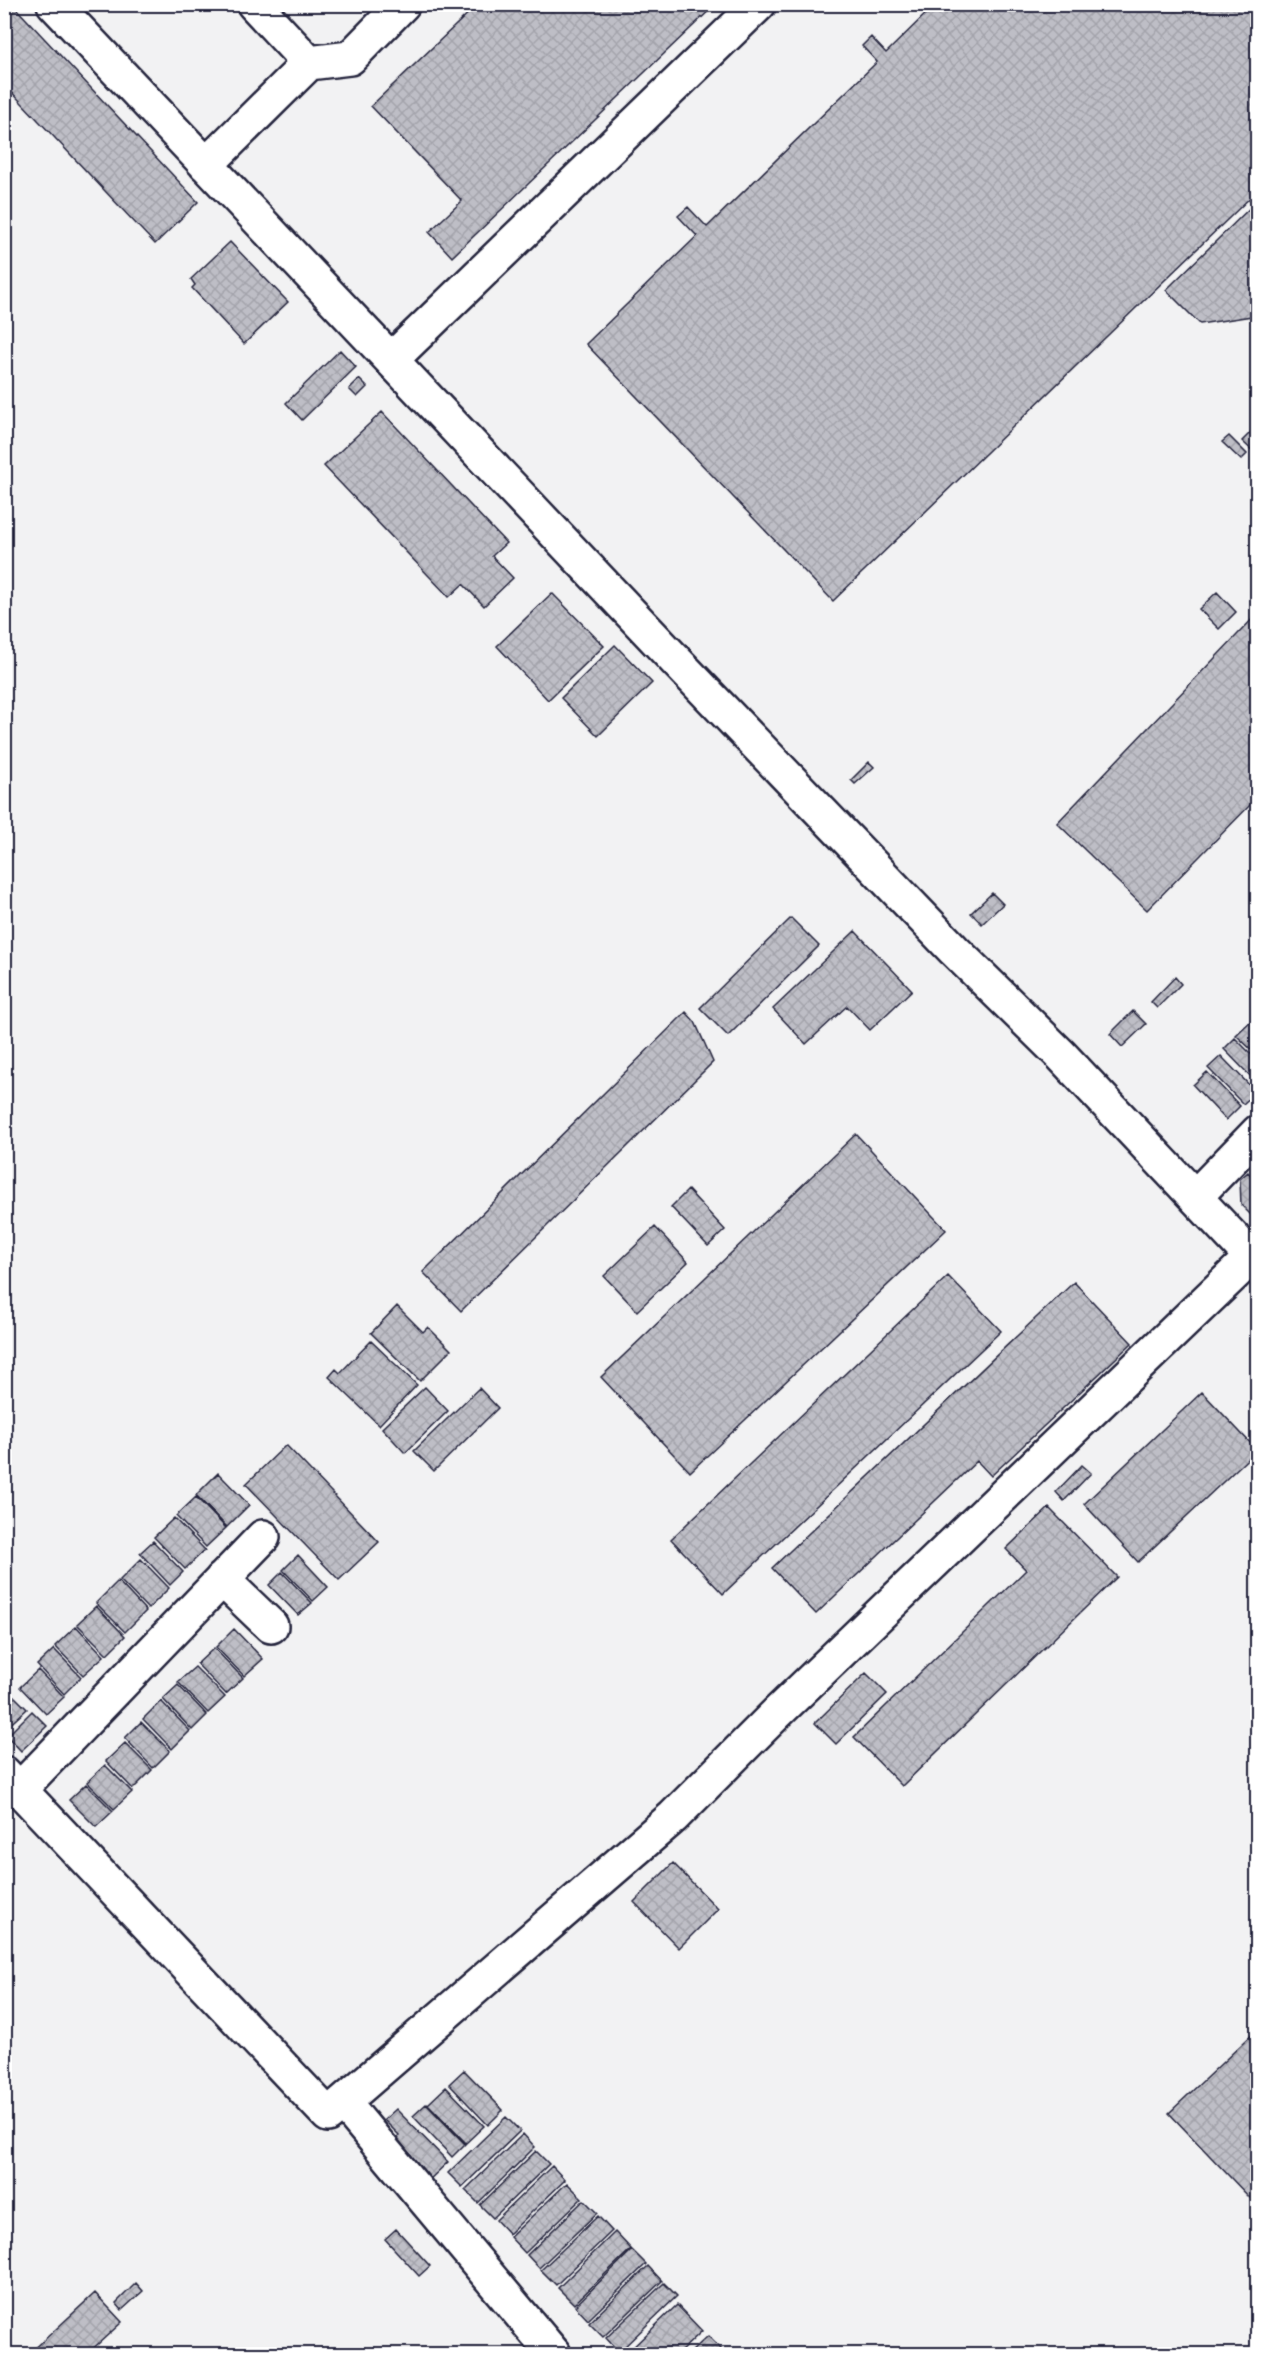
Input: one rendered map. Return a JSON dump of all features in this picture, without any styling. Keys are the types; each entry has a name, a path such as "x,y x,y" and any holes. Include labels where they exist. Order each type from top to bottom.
{"street":[{"path":"54,4 921,917 1061,1055 1255,1257 785,1704 673,1817 335,2109"},
{"path":"254,4 309,63"},
{"path":"206,165 309,63 350,57 404,4"},
{"path":"391,360 759,4"},
{"path":"1196,1196 1257,1132"},
{"path":"263,1537 12,1781 335,2109 554,2355"},
{"path":"222,1579 271,1626"}],"building":[{"path":"4,4 12,4 198,202 155,244 4,84"},
{"path":"478,4 716,4 452,257 429,232 462,201 371,106"},
{"path":"936,4 1258,4 1258,190 833,601 586,344 697,236 678,216 688,207 707,227 877,62 862,46 871,37 886,53"},
{"path":"1258,200 1258,315 1200,324 1166,290"},
{"path":"230,242 288,302 244,344 192,288 195,285 191,279"},
{"path":"340,350 356,367 302,420 286,403"},
{"path":"359,379 367,387 357,397 349,389"},
{"path":"382,412 506,543 492,556 513,578 484,606 463,584 449,597 324,466"},
{"path":"1258,425 1258,456 1242,441"},
{"path":"1229,436 1247,454 1241,460 1222,442"},
{"path":"1217,592 1236,612 1219,629 1199,609"},
{"path":"552,593 604,646 548,700 497,646"},
{"path":"1258,613 1258,797 1147,910 1057,823"},
{"path":"615,645 652,683 598,736 561,698"},
{"path":"869,762 874,767 855,784 851,780"},
{"path":"992,893 1003,904 982,924 971,913"},
{"path":"791,918 819,946 728,1036 700,1008"},
{"path":"855,931 912,990 870,1030 847,1006 806,1044 773,1009"},
{"path":"1175,977 1181,984 1157,1008 1151,1002"},
{"path":"1133,1011 1146,1024 1122,1047 1110,1034"},
{"path":"686,1012 695,1022 713,1062 461,1311 423,1272"},
{"path":"1253,1019 1258,1023 1258,1056 1236,1035"},
{"path":"1235,1038 1258,1061 1258,1084 1224,1049"},
{"path":"1221,1056 1256,1092 1243,1104 1208,1068"},
{"path":"1207,1072 1240,1106 1226,1120 1193,1085"},
{"path":"856,1134 946,1230 690,1472 601,1377"},
{"path":"1248,1172 1258,1183 1258,1222 1241,1205 1240,1179"},
{"path":"688,1190 725,1230 708,1246 671,1207"},
{"path":"655,1227 688,1262 637,1311 604,1276"},
{"path":"948,1276 1001,1331 723,1594 671,1539"},
{"path":"1074,1282 1132,1343 991,1476 977,1461 816,1614 772,1568"},
{"path":"397,1306 423,1332 428,1327 451,1350 420,1381 371,1333"},
{"path":"371,1341 417,1385 379,1425 329,1377 336,1369 340,1373"},
{"path":"425,1387 448,1411 405,1453 382,1428"},
{"path":"479,1388 498,1408 434,1471 414,1451"},
{"path":"1202,1392 1257,1450 1138,1562 1084,1504"},
{"path":"286,1445 379,1542 339,1580 246,1484"},
{"path":"1082,1465 1091,1473 1064,1501 1056,1492"},
{"path":"218,1473 249,1505 227,1527 196,1495"},
{"path":"196,1497 226,1528 206,1547 176,1516"},
{"path":"1049,1508 1117,1577 902,1786 854,1737 1026,1570 1006,1549"},
{"path":"174,1518 205,1550 185,1569 154,1537"},
{"path":"153,1541 183,1572 170,1585 140,1553"},
{"path":"298,1555 328,1587 313,1601 283,1570"},
{"path":"141,1559 169,1588 148,1609 120,1580"},
{"path":"282,1572 312,1603 298,1615 269,1585"},
{"path":"118,1581 146,1611 125,1632 96,1603"},
{"path":"96,1606 125,1636 107,1654 77,1624"},
{"path":"76,1626 104,1656 83,1675 55,1646"},
{"path":"234,1629 263,1659 244,1676 216,1647"},
{"path":"214,1648 243,1678 226,1694 197,1664"},
{"path":"54,1649 81,1677 64,1694 37,1665"},
{"path":"195,1667 225,1697 208,1713 178,1682"},
{"path":"38,1670 64,1697 46,1714 20,1687"},
{"path":"866,1673 887,1694 836,1744 815,1723"},
{"path":"178,1685 207,1715 192,1730 163,1699"},
{"path":"14,1696 27,1709 4,1730 4,1704"},
{"path":"161,1701 190,1731 172,1749 143,1719"},
{"path":"32,1711 47,1726 21,1751 7,1736"},
{"path":"141,1722 170,1751 153,1768 125,1738"},
{"path":"125,1743 152,1770 133,1789 106,1761"},
{"path":"105,1765 132,1792 114,1809 87,1782"},
{"path":"86,1784 113,1811 96,1827 69,1800"},
{"path":"673,1863 718,1909 679,1948 634,1902"},
{"path":"1258,2029 1258,2191 1250,2198 1169,2113"},
{"path":"464,2070 503,2110 488,2125 449,2084"},
{"path":"446,2087 484,2126 466,2143 428,2104"},
{"path":"426,2104 465,2144 452,2157 413,2116"},
{"path":"396,2109 448,2162 426,2183 405,2162 411,2155 395,2139 399,2135 384,2120"},
{"path":"506,2117 520,2131 462,2187 448,2173"},
{"path":"523,2134 535,2147 478,2203 465,2190"},
{"path":"536,2151 549,2164 493,2218 480,2205"},
{"path":"552,2166 565,2180 509,2234 496,2220"},
{"path":"567,2183 582,2198 525,2253 510,2237"},
{"path":"584,2200 597,2213 539,2268 527,2255"},
{"path":"598,2216 612,2231 556,2285 541,2270"},
{"path":"396,2229 430,2266 419,2276 385,2239"},
{"path":"615,2232 631,2249 574,2304 558,2288"},
{"path":"632,2250 646,2264 588,2320 575,2306"},
{"path":"648,2266 662,2281 603,2337 589,2323"},
{"path":"136,2283 143,2291 122,2310 116,2303"},
{"path":"664,2283 677,2296 619,2352 606,2338"},
{"path":"95,2293 122,2322 87,2354 29,2354"},
{"path":"677,2305 702,2331 678,2354 626,2354"},
{"path":"708,2336 726,2354 689,2354"}]}
